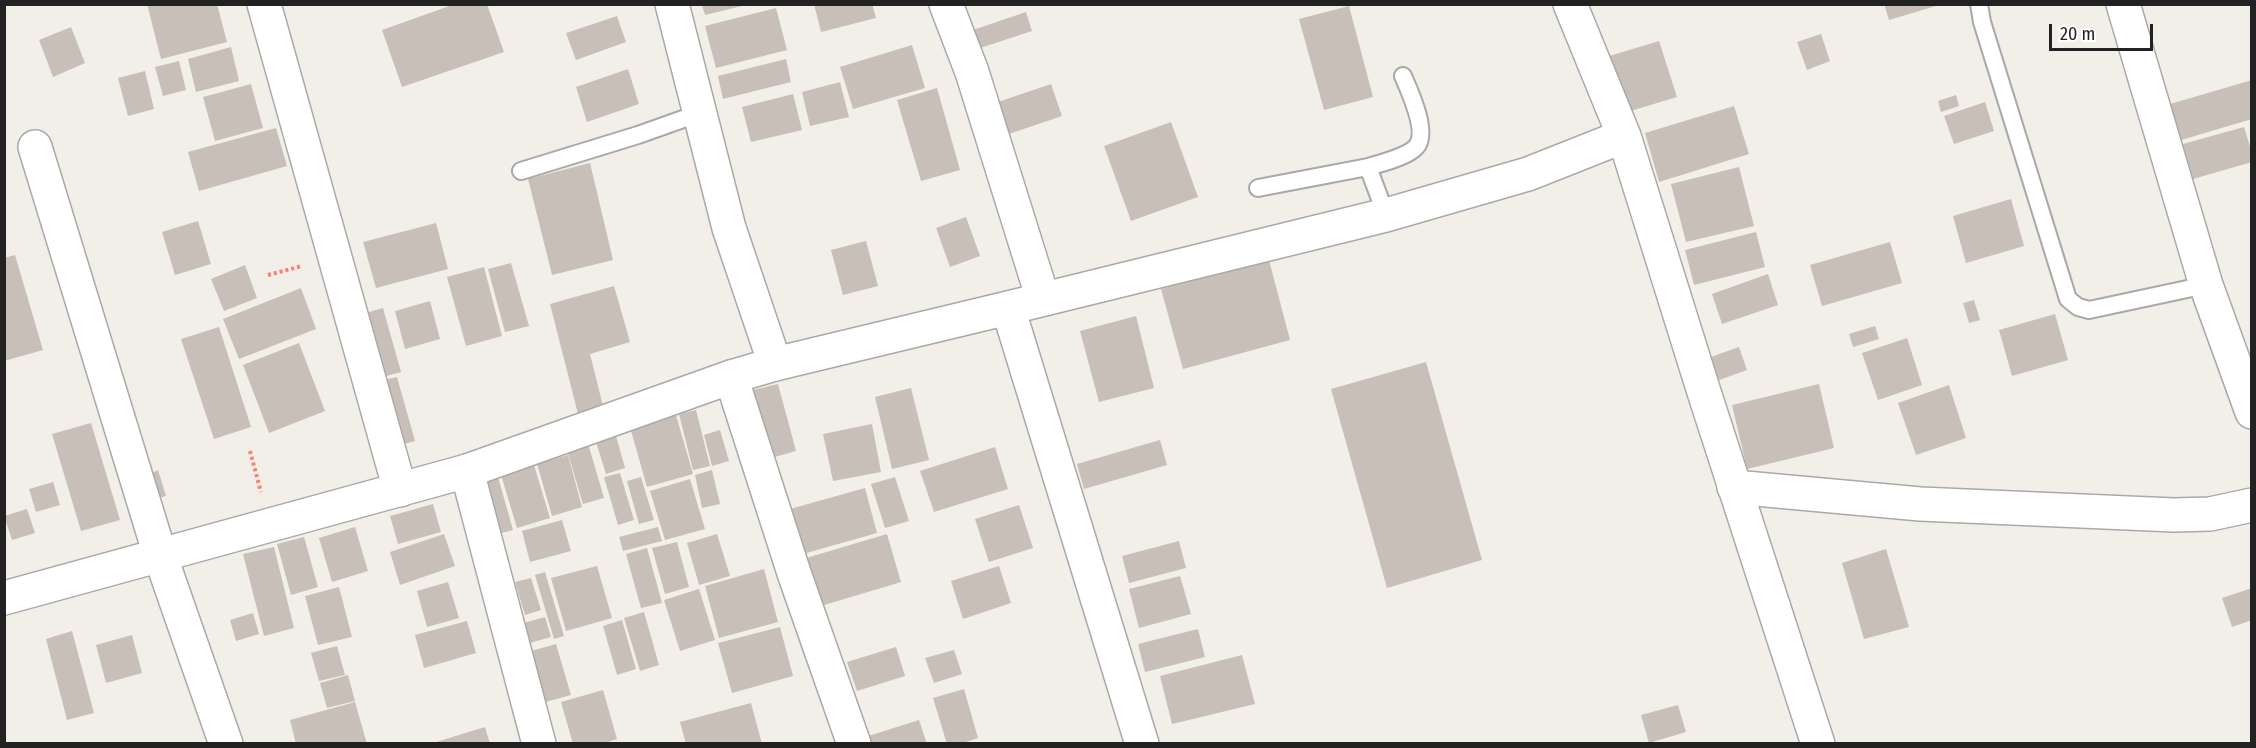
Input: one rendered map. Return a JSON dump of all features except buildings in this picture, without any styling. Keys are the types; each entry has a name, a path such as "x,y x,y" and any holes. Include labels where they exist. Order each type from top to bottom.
{"street":[{"path":"264,4 400,490"},
{"path":"672,4 729,228 775,364"},
{"path":"946,4 972,72 1043,299"},
{"path":"1570,4 1624,136 1818,744"},
{"path":"2123,4 2206,285 2252,412"},
{"path":"4,598 467,471 731,376 1386,215 1528,174 1624,136"},
{"path":"35,147 160,555 226,744"},
{"path":"1008,309 1142,744"},
{"path":"731,376 794,573 854,744"},
{"path":"467,471 539,744"},
{"path":"1734,486 1920,504 2174,515 2210,514 2252,505"}],"lane":[{"path":"1979,4 1982,21 2068,299 2078,307 2089,310 2206,285"},
{"path":"1258,188 1368,166 1394,158 1415,148 1421,138 1413,98 1403,76"},
{"path":"521,171 700,113"},
{"path":"1368,166 1386,215"}],"path":[{"path":"250,451 271,525"}]}
